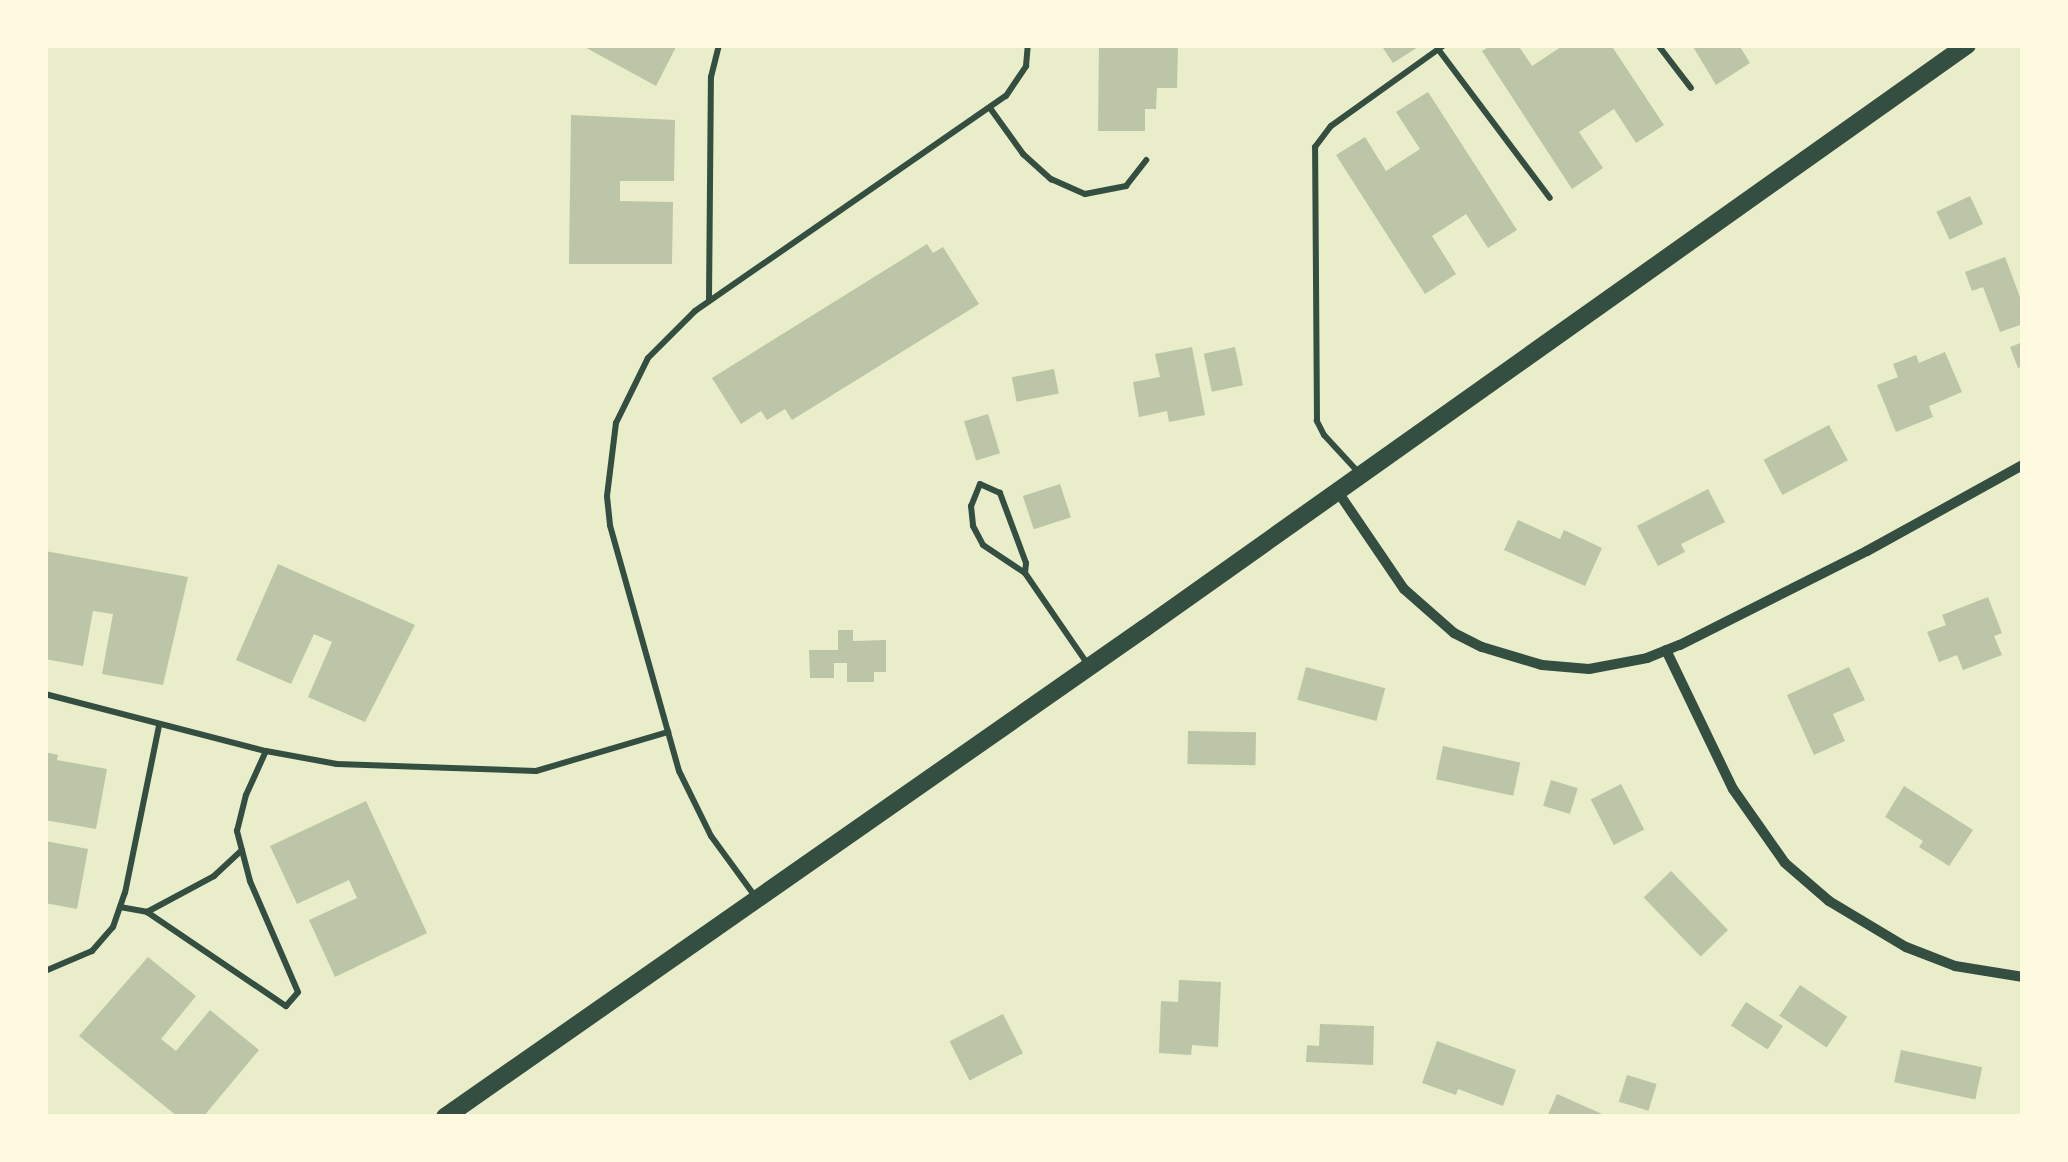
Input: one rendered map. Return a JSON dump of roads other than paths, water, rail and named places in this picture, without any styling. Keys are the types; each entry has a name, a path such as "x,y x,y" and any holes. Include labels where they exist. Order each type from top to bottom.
{"main road":[{"path":"445,1117 1362,476 1967,45"}],"street":[{"path":"1338,492 1404,589 1440,622 1482,647 1542,665 1589,669 1666,650 1867,551 2023,465"},
{"path":"1666,650 1733,789 1785,864 1829,901 1906,946 1956,966 2023,978"}],"lane":[{"path":"709,301 712,77 719,45"},
{"path":"757,899 692,802 668,732 616,552 607,496 616,423 648,358 709,301 990,108 1018,82 1028,45"},
{"path":"1658,45 1691,88"},
{"path":"1362,476 1333,446 1317,421 1313,160 1316,148 1331,126 1441,47 1550,198"},
{"path":"990,108 1023,154 1050,179 1085,194 1126,186 1146,160"},
{"path":"1025,573 1026,563 1000,492 980,484 971,506 973,526 983,545 1025,573 1090,667"},
{"path":"45,694 159,726 337,764 536,771 668,732"},
{"path":"45,971 92,951 114,927 159,726"},
{"path":"120,907 147,912 286,1006 298,992 250,881 237,831 246,795 266,751"},
{"path":"147,912 214,876 242,850"}]}
